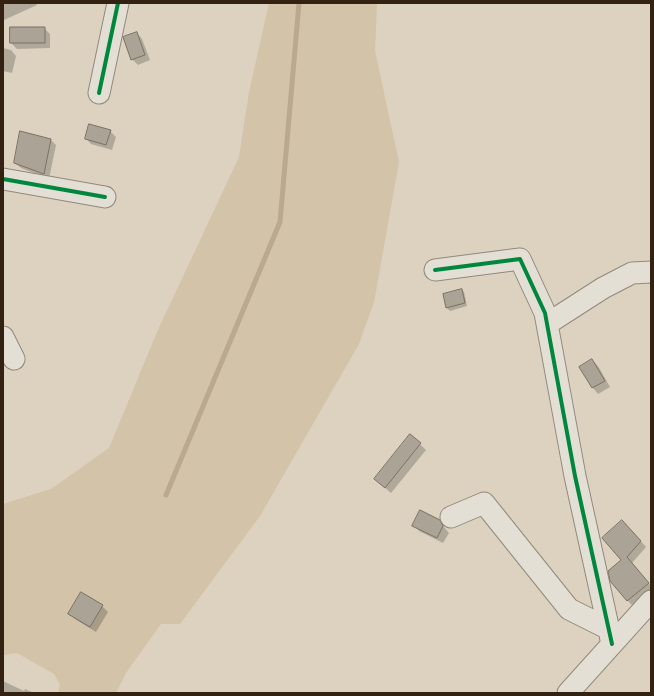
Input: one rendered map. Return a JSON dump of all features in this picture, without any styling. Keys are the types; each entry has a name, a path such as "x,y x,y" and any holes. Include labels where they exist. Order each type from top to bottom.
{"street":[{"path":"100,93 118,3"},
{"path":"3,179 105,197"},
{"path":"435,270 520,259 545,313 575,476 610,636"},
{"path":"547,324 603,288 632,273 651,272"},
{"path":"3,337 14,359"},
{"path":"451,517 484,503 569,609 610,636"},
{"path":"568,693 610,636 651,601"}],"shaded area":[{"path":"269,3 377,3 375,51 399,162 374,302 359,344 260,516 180,624 161,624 126,673 116,693 58,693 60,685 54,674 17,653 3,655 3,504 51,489 109,448 157,332 239,157 249,92"}],"building":[{"path":"10,27 45,27 45,43 10,43"},
{"path":"137,32 145,55 131,60 123,37"},
{"path":"89,124 111,130 106,145 85,139"},
{"path":"20,131 51,139 44,174 14,163"},
{"path":"462,289 465,303 446,308 443,294"},
{"path":"592,359 605,381 592,388 579,367"},
{"path":"410,434 421,443 385,488 374,479"},
{"path":"420,510 440,520 443,526 437,538 412,526"},
{"path":"622,520 641,541 627,557 649,583 627,601 610,581 608,571 621,560 602,538"},
{"path":"81,592 103,605 90,627 68,614"}],"waterway":[{"path":"166,495 280,222 299,3"}],"cycle path":[{"path":"99,93 118,3"},
{"path":"3,179 105,197"},
{"path":"435,270 520,259 545,313 575,476 612,644"}]}
